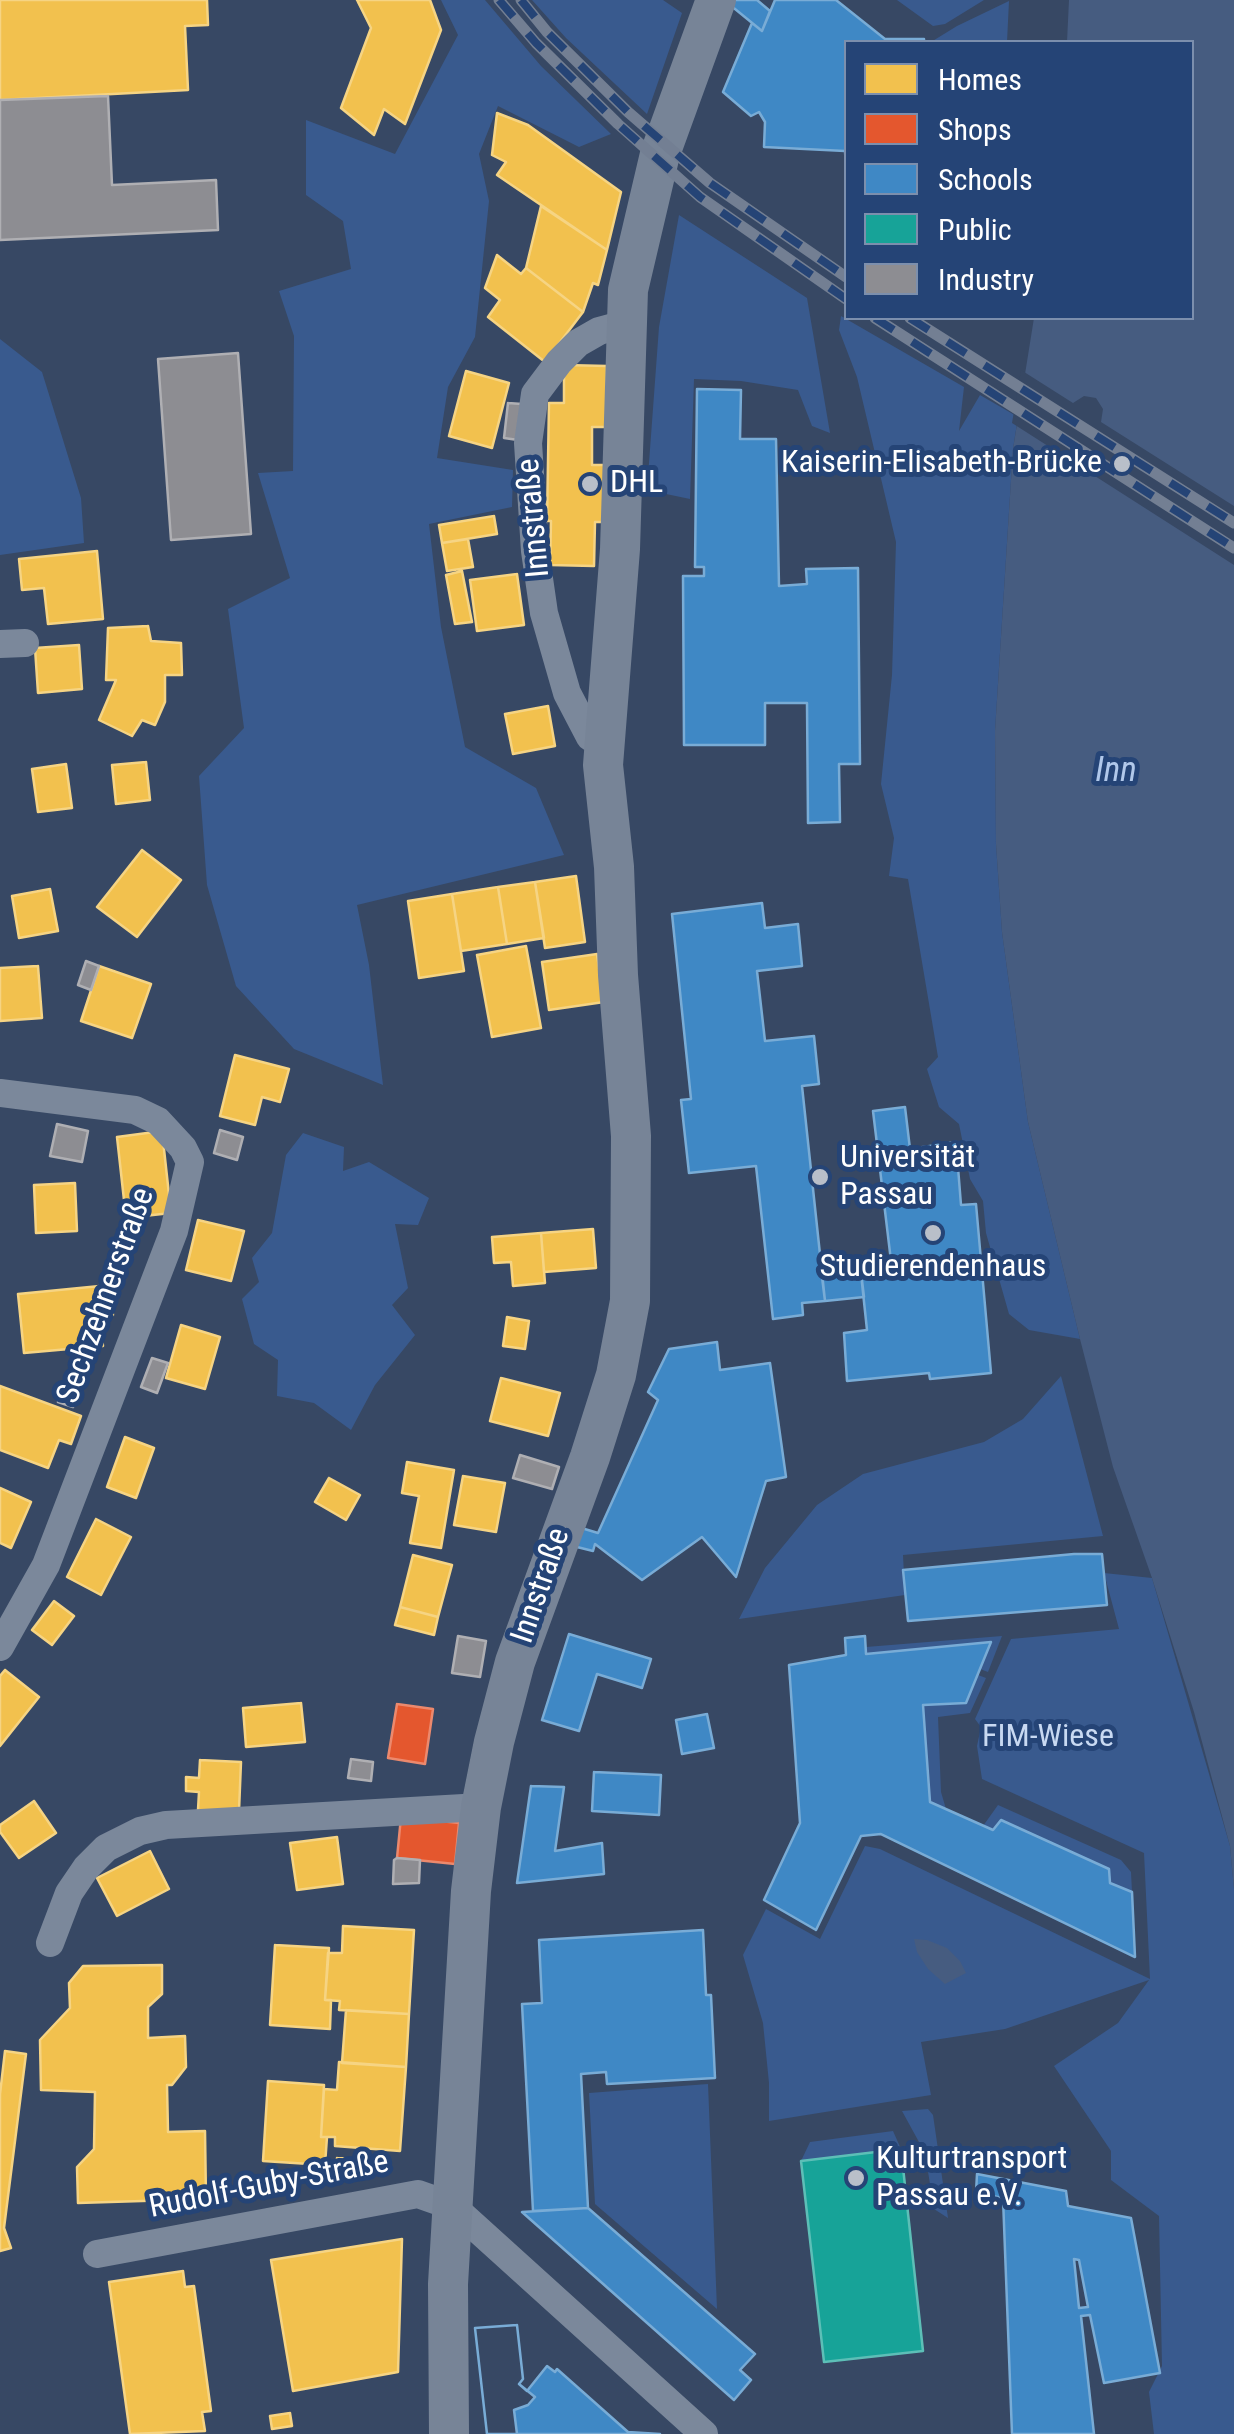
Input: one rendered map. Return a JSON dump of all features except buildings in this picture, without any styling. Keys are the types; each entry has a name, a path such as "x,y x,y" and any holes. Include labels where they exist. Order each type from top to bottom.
{"street":[{"name":"Innstraße","path":"448,2434 452,2206 481,1808 515,1662 616,1375 630,1301 632,1136 618,975 614,867 602,765 620,549 628,290 650,191 716,0"},
{"name":"Innstraße","path":"604,744 590,736 566,692 544,613 535,551 528,443 535,394 559,362 578,343 599,331 626,324"},
{"name":"Sechzehnerstraße","path":"0,1093 136,1110 158,1121 183,1148 190,1162 174,1230 46,1565 0,1647"},
{"path":"50,1943 69,1893 86,1868 106,1848 140,1831 166,1825 481,1808"},
{"name":"Rudolf-Guby-Straße","path":"97,2254 418,2194 452,2206"},
{"path":"452,2206 704,2434"}],"green space":[{"path":"441,0 485,0 541,66 611,134 579,147 498,106 479,154 489,201 475,337 448,387 437,458 513,470 512,507 429,524 441,627 465,747 536,788 564,855 357,905 369,965 383,1085 294,1049 236,986 207,885 199,776 244,728 228,609 290,578 258,473 293,471 294,336 279,291 351,269 343,221 306,195 306,120 395,154 458,35"},
{"path":"532,0 663,0 682,13 647,114 566,38"},
{"path":"897,0 984,0 945,24 933,26"},
{"path":"1009,1 1007,40 934,40"},
{"path":"679,215 807,298 830,433 812,426 798,390 694,379 690,499 647,490 659,327"},
{"path":"841,316 964,387 959,431 980,395 1018,417 995,731 996,844 1002,932 1028,1122 1080,1339 1029,1330 1009,1314 986,1233 983,1201 970,1179 959,1124 939,1107 927,1069 938,1057 908,879 889,876 894,838 881,784 892,675 896,542 857,377 839,330"},
{"path":"0,339 42,372 81,498 84,543 0,555"},
{"path":"303,1133 344,1147 343,1171 369,1162 429,1198 418,1225 395,1224 408,1288 392,1305 415,1335 375,1385 351,1430 314,1403 277,1396 278,1360 254,1344 242,1299 259,1282 252,1258 272,1233 286,1155"},
{"path":"1061,1376 1103,1536 903,1555 905,1595 739,1619 765,1568 817,1505 863,1474 984,1442 1023,1419"},
{"name":"FIM-Wiese","path":"1104,1573 1152,1578 1230,1846 1234,1889 1234,2434 1154,2434 1149,2392 1162,2366 1159,2216 1111,2180 1111,2151 1054,2066 1118,2023 1149,1980 1005,2029 921,2042 931,2095 769,2121 763,2023 743,1955 766,1909 820,1939 865,1846 880,1849 1150,1979 1144,1853 982,1779 977,1746 981,1727 975,1719 1011,1639 1119,1629"},
{"path":"1002,1636 988,1672 980,1669 990,1642 866,1654 866,1647"},
{"path":"978,1675 986,1678 970,1713 938,1717 941,1792 946,1809 930,1802 923,1705 966,1703"},
{"path":"998,1805 1121,1860 1131,1872 1132,1892 1110,1883 1108,1869 1001,1820 993,1830 983,1826"},
{"path":"708,2084 717,2309 595,2204 589,2093"},
{"path":"928,2109 933,2115 948,2218 934,2209 925,2153 902,2111"},
{"path":"893,2131 901,2149 801,2161 810,2142"}],"water":[{"name":"Inn","path":"1069,0 1234,0 1234,1889 1230,1846 1194,1712 1113,1467 1080,1339 1028,1122 1002,932 995,731 1013,449 1034,320 1194,320 1194,40 1067,40"},
{"path":"914,1939 947,1948 966,1973 945,1984 928,1969"}],"pier":[{"name":"Kaiserin-Elisabeth-Brücke","path":"1021,370 1073,403 1084,396 1096,398 1103,409 1101,422 1234,506 1234,565 1012,423"}],"railway":[{"path":"499,0 536,43 618,124 700,197 844,298"},
{"path":"521,0 547,32 628,112 710,183 844,276"},
{"path":"878,320 1234,548"},
{"path":"913,320 1234,523"}],"place":[{"name":"Kaiserin-Elisabeth-Brücke","path":"1122,464"},
{"name":"DHL","path":"590,484"},
{"name":"Universität Passau","path":"820,1177"},
{"name":"Studierendenhaus","path":"933,1233"},
{"name":"Kulturtransport Passau e.V.","path":"856,2178"}]}
